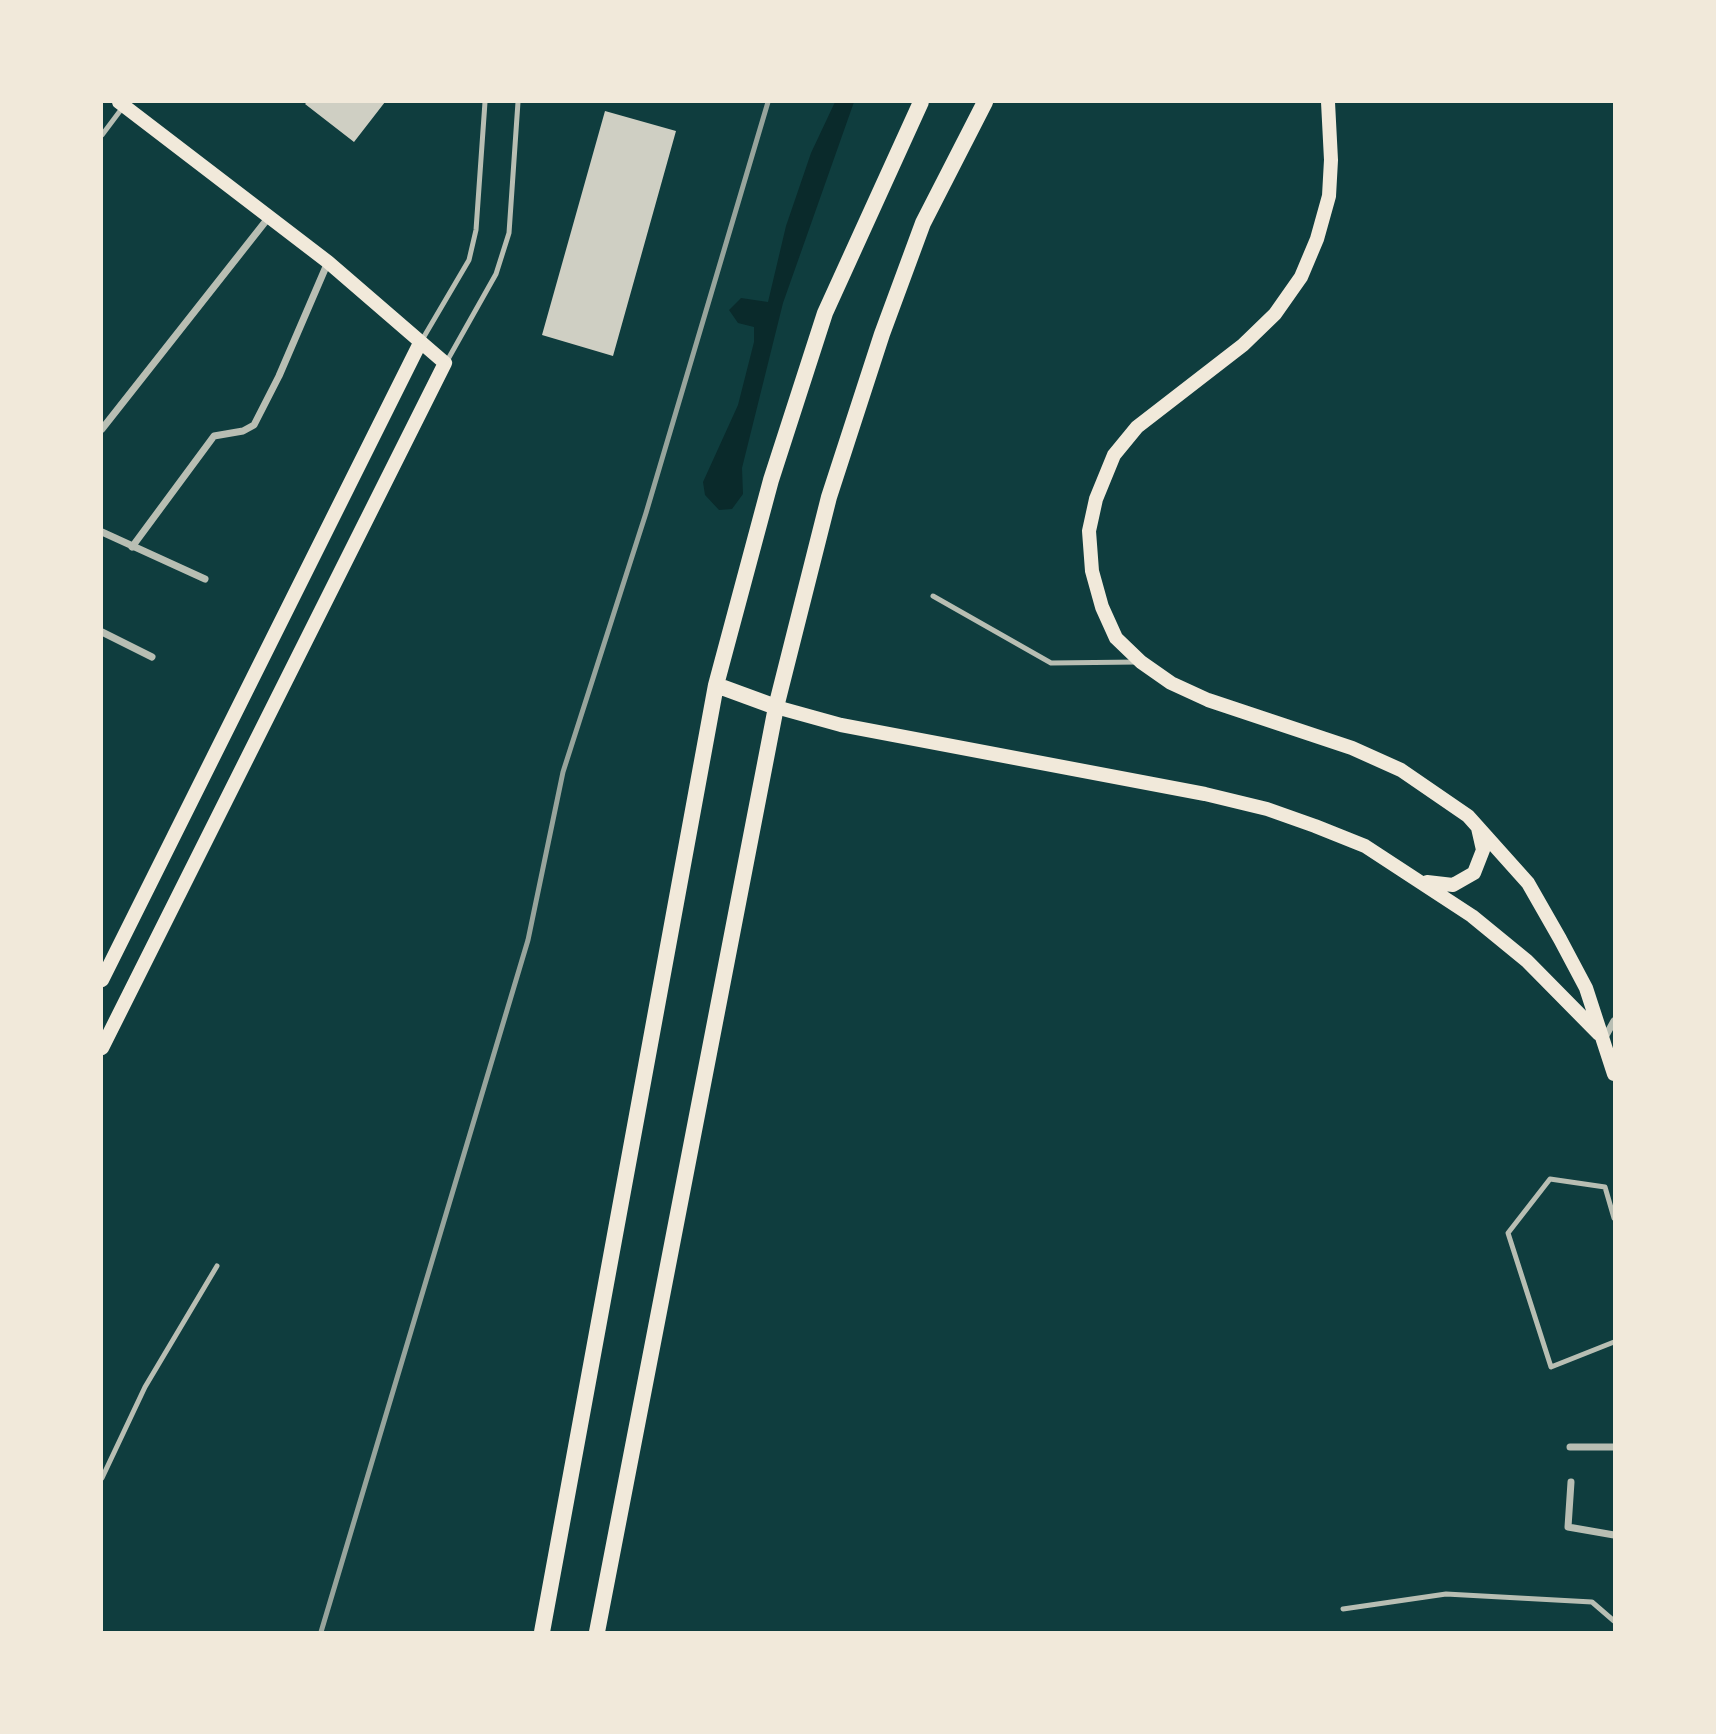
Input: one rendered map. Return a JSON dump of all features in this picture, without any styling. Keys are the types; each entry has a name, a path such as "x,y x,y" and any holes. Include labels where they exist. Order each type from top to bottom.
{"main road":[{"path":"542,1633 716,685 771,480 825,313 921,102"},
{"path":"597,1633 776,707 829,497 882,334 923,223 985,102"},
{"path":"1328,102 1331,160 1329,197 1317,239 1301,277 1275,314 1243,345 1137,427 1114,455 1096,499 1089,531 1091,571 1102,607 1116,638 1141,662 1171,683 1208,700 1352,748 1401,771 1468,816 1528,883 1586,988 1615,1074"},
{"path":"102,1048 445,363 328,262 122,104"},
{"path":"102,980 420,343"},
{"path":"716,685 776,707 841,725 1205,794 1267,809 1365,846 1418,878 1472,916 1527,961 1604,1039"},
{"path":"1418,878 1441,886 1453,885 1474,873 1483,850 1482,838 1468,816"}],"street":[{"path":"102,429 269,217"},
{"path":"132,547 214,436 243,431 254,425 279,376 328,262"},
{"path":"102,532 205,579"},
{"path":"102,632 152,657"},
{"path":"1604,1039 1615,1021"},
{"path":"1570,1447 1615,1447"},
{"path":"1571,1482 1568,1527 1615,1535"}],"lane":[{"path":"420,343 470,260 476,230 485,102"},
{"path":"445,363 496,274 509,233 518,102"},
{"path":"102,135 122,104"},
{"path":"933,596 1051,663 1141,662"},
{"path":"1615,1218 1605,1187 1550,1179 1508,1233 1551,1367 1615,1342"},
{"path":"102,1478 145,1387 217,1266"},
{"path":"1343,1609 1447,1594 1592,1602 1615,1621"}],"water":[{"path":"835,102 854,102 783,303 742,468 743,494 732,509 719,510 705,495 703,482 738,405 754,342 754,327 738,323 729,310 741,298 768,302 786,226 811,153"}],"building":[{"path":"385,102 354,142 305,104"},
{"path":"605,111 676,131 613,356 542,335"}],"railway":[{"path":"321,1632 528,940 563,772 646,513 768,102"}]}
